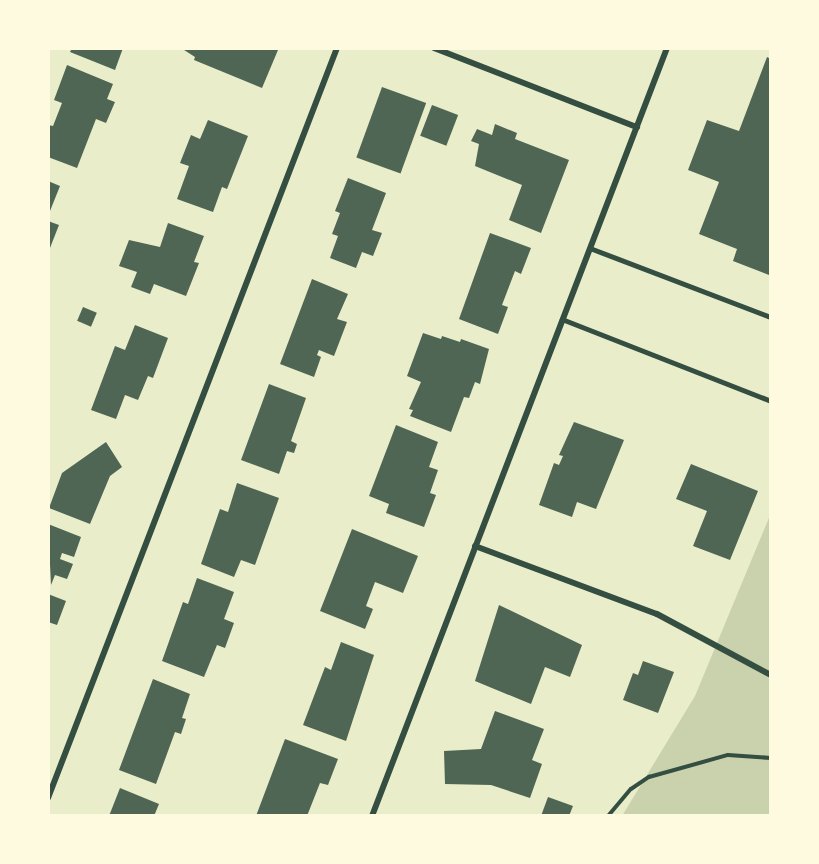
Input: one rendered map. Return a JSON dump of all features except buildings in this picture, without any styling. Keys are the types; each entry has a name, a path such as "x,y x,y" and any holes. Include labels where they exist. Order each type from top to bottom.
{"street":[{"path":"48,798 337,48"},
{"path":"434,48 637,127"},
{"path":"372,816 667,48"},
{"path":"475,546 657,614 771,675"}],"lane":[{"path":"590,248 771,316"},
{"path":"562,320 771,401"}],"path":[{"path":"608,816 631,789 649,777 728,755 771,758"}],"green space":[{"path":"771,513 771,816 622,816 695,696"}]}
